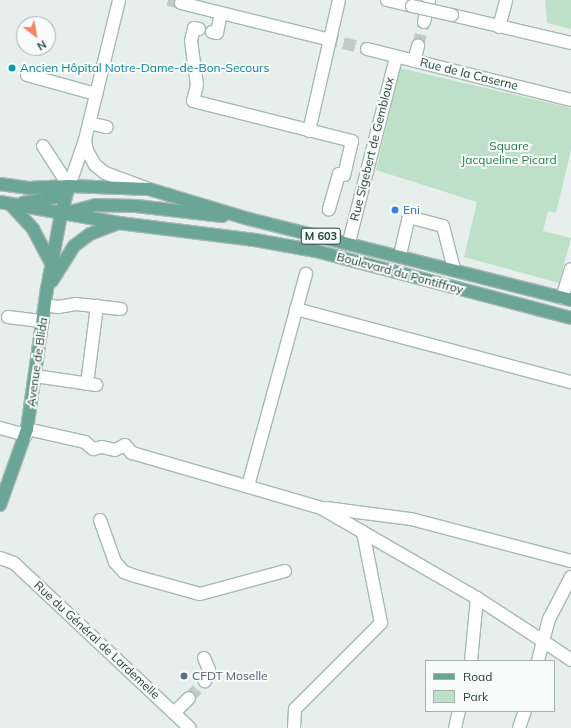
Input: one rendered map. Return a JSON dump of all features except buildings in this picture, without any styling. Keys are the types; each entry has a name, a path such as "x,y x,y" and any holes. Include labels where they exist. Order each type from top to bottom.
{"main road":[{"name":"Boulevard du Pontiffroy","path":"0,184 30,188 69,186 149,189 249,219 349,242 567,299"},
{"path":"5,203 57,197 69,186"},
{"name":"Avenue de Blida","path":"0,505 27,432 47,289 61,214 69,186"},
{"name":"Boulevard du Pontiffroy","path":"5,203 119,223 255,240 316,251 571,318"},
{"path":"5,203 33,229 52,264"},
{"name":"Boulevard du Pontiffroy","path":"61,214 95,205 136,206 249,219"},
{"name":"Avenue de Blida","path":"47,289 74,246 90,234 119,223"}],"street":[{"path":"69,186 89,123 119,0"},
{"path":"309,130 339,0"},
{"path":"386,0 571,43"},
{"path":"424,22 429,0"},
{"path":"499,27 506,0"},
{"path":"181,3 326,39"},
{"path":"212,32 217,33 221,13"},
{"path":"199,29 194,28 191,41 197,85 193,101 352,141 344,175 339,174 329,210"},
{"path":"414,61 418,46"},
{"name":"Rue de la Caserne","path":"367,49 571,100"},
{"name":"Rue Sigebert de Gembloux","path":"349,242 396,56"},
{"path":"27,75 96,94"},
{"path":"89,123 107,127"},
{"path":"84,140 87,151 100,169 149,189"},
{"path":"43,146 69,186"},
{"path":"400,255 409,217 443,226 454,269"},
{"path":"567,299 571,269"},
{"path":"248,486 306,274"},
{"path":"45,305 97,306 121,309"},
{"path":"35,376 92,384 97,306"},
{"path":"296,309 571,382"},
{"path":"8,316 43,321"},
{"path":"0,428 85,442 92,450 102,447 115,450 125,444 132,453 320,508 411,519 571,562"},
{"path":"320,508 477,598 571,660"},
{"path":"100,520 115,562 124,572 135,576 200,594 284,571"},
{"path":"294,728 295,709 381,623 363,532"},
{"name":"Rue du Général de Lardemelle","path":"0,558 14,563 190,728"},
{"path":"538,660 549,619 571,577"},
{"path":"471,660 477,598"},
{"path":"204,658 209,670 205,681"},
{"path":"174,713 189,698"},
{"path":"455,728 459,712"},
{"path":"519,728 525,712"}],"green space":[{"path":"545,0 571,0 571,29 547,23"},
{"name":"Square Jacqueline Picard","path":"400,68 571,108 571,150 556,213 548,211 543,231 571,238 559,283 464,257 477,202 376,170"}],"tunnel":[{"path":"168,0 181,3"},
{"path":"418,46 424,22"},
{"path":"326,39 367,49"},
{"path":"189,698 205,681"}],"place":[{"name":"Ancien Hôpital Notre-Dame-de-Bon-Secours","path":"12,68"},
{"name":"Eni","path":"395,210"},
{"name":"CFDT Moselle","path":"184,676"}]}
